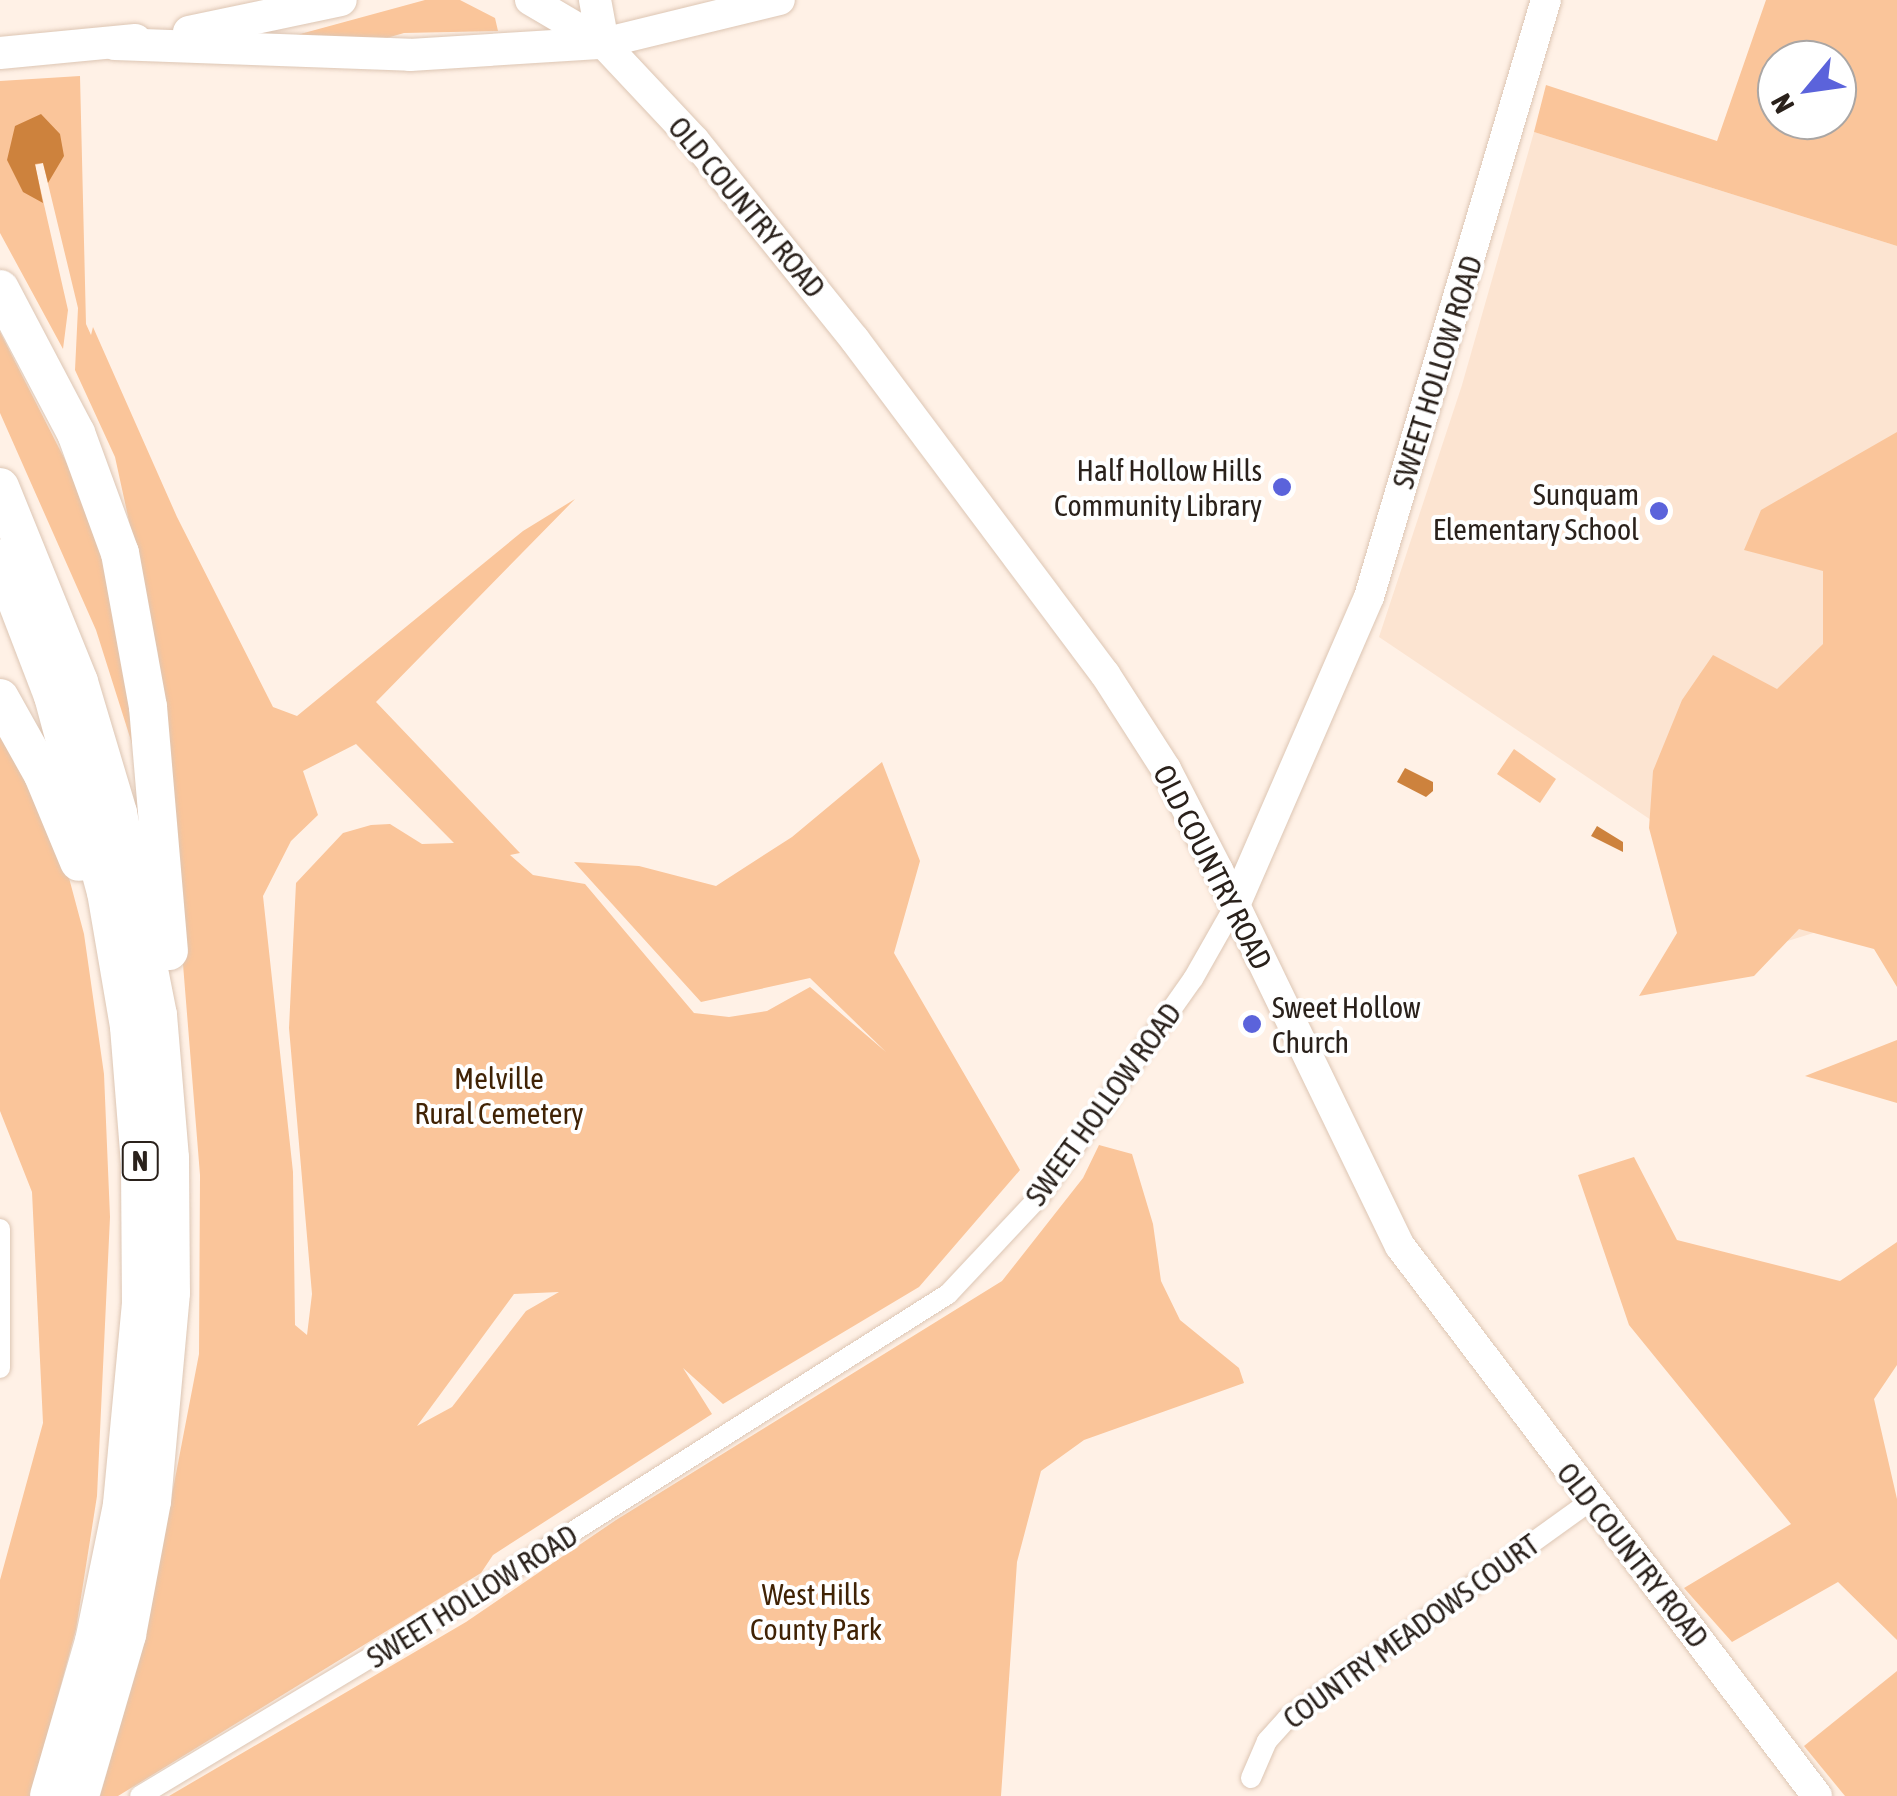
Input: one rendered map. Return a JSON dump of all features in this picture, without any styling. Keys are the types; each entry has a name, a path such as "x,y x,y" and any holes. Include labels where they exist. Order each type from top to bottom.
{"highway":[{"path":"0,288 88,461 134,610 178,1054 170,1158"},
{"name":"N","path":"0,487 73,666 118,813 158,1015 170,1158 171,1293 162,1433 126,1635 68,1786"},
{"name":"N","path":"0,558 53,696 91,828 132,1062 142,1233 130,1436 109,1572 68,1786"},
{"path":"0,698 78,858 132,1062"}],"main road":[{"path":"0,53 115,44 341,0"},
{"name":"OLD COUNTRY ROAD","path":"530,0 602,43 729,182 1008,542 1166,770 1400,1246 1817,1796"},
{"path":"595,0 602,43"},
{"path":"115,44 410,55 602,43 780,0"},
{"name":"SWEET HOLLOW ROAD","path":"1235,905 1369,597 1546,0"}],"street":[{"name":"SWEET HOLLOW ROAD","path":"140,1796 430,1622 948,1294 1040,1196 1193,979 1235,905"},
{"path":"0,1229 0,1368"},
{"name":"COUNTRY MEADOWS COURT","path":"1251,1778 1267,1742 1287,1719 1590,1501"}],"shaded area":[{"path":"41,114 60,134 64,156 48,183 43,163 35,164 43,203 23,192 7,160 15,126"},
{"name":"Sunquam Elementary School","path":"1534,132 1897,246 1897,907 1768,947 1767,898 1379,637 1462,385"},
{"path":"1405,768 1433,782 1433,791 1426,797 1397,782"},
{"path":"1597,826 1623,842 1623,852 1591,836"}],"green space":[{"path":"425,0 460,0 495,18 498,31 404,33 373,42 282,39"},
{"path":"1766,0 1897,0 1897,246 1534,132 1546,85 1717,141"},
{"name":"Melville Rural Cemetery","path":"80,76 86,324 91,335 93,327 177,517 273,707 297,716 523,531 575,499 376,702 520,853 510,855 533,875 585,884 694,1013 729,1017 767,1011 810,987 886,1052 810,978 701,1002 574,862 639,866 716,886 792,837 882,762 920,861 894,953 1020,1170 919,1287 723,1404 683,1368 712,1414 493,1555 481,1573 118,1796 100,1796 143,1645 199,1354 200,1175 158,654 115,457 75,370 78,308 43,163 35,165 68,310 63,349 0,233 0,81","holes":["356,744 454,843 422,844 390,824 371,825 343,833 296,883 289,1028 312,1294 307,1335 295,1325 293,1172 263,896 291,841 318,815 303,771","559,1292 526,1311 452,1407 417,1426 514,1294"]},
{"path":"0,332 89,507 124,615 134,750 96,630 0,413"},
{"path":"1897,432 1897,987 1874,949 1799,929 1754,976 1639,996 1677,933 1649,828 1653,771 1682,700 1713,655 1777,689 1823,644 1823,571 1744,550 1761,510"},
{"path":"0,721 57,833 84,934 104,1074 110,1217 97,1496 76,1629 31,1796 0,1796 0,1580 43,1423 32,1192 0,1111"},
{"path":"1514,749 1556,779 1540,803 1497,774"},
{"path":"1897,1040 1897,1103 1805,1076"},
{"name":"West Hills County Park","path":"1099,1145 1132,1154 1153,1224 1161,1281 1180,1320 1239,1368 1244,1383 1084,1440 1041,1471 1017,1562 1001,1796 169,1796 466,1622 616,1520 1002,1281 1083,1178"},
{"path":"1634,1157 1677,1240 1840,1281 1897,1242 1897,1365 1874,1399 1897,1499 1897,1640 1838,1582 1732,1642 1684,1588 1791,1524 1629,1325 1578,1175"},
{"path":"1897,1671 1897,1796 1845,1796 1804,1746"}],"place":[{"name":"Half Hollow Hills Community Library","path":"1282,487"},
{"name":"Sunquam Elementary School","path":"1659,511"},
{"name":"Sweet Hollow Church","path":"1252,1024"}]}
